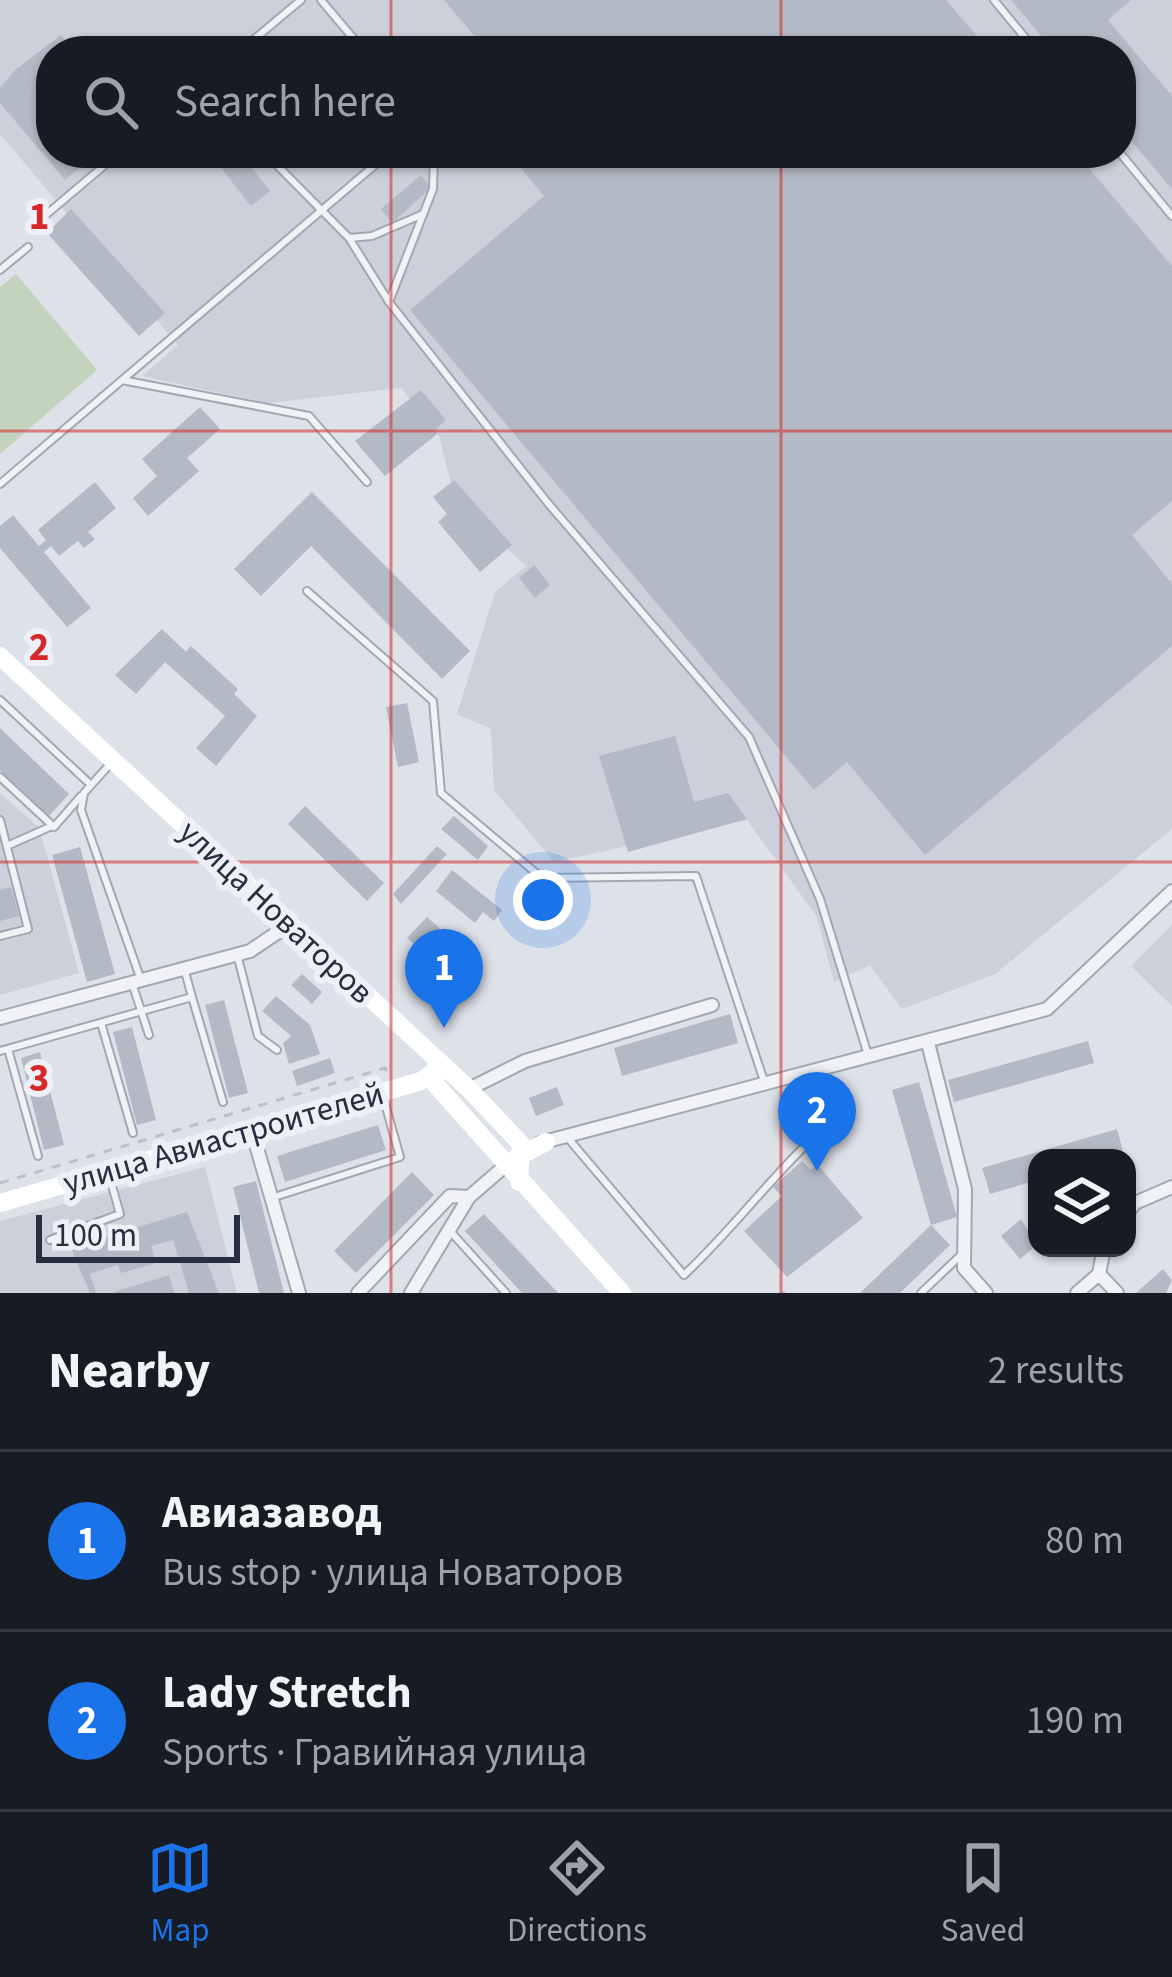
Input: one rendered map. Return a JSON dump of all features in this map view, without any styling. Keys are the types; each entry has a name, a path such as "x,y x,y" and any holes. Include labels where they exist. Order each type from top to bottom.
{"main road":[{"name":"улица Новаторов","path":"0,656 469,1089 521,1144"},
{"name":"улица Авиастроителей","path":"0,1203 421,1081 439,1064"},
{"path":"439,1064 435,1084 538,1205 622,1293"},
{"path":"500,1160 514,1159 546,1142"},
{"path":"519,1182 521,1144"}],"street":[{"path":"521,1144 568,1137 1047,1009 1172,891"},
{"path":"0,1018 237,954 290,924"},
{"path":"469,1089 525,1061 712,1005"},
{"path":"928,1043 965,1189 964,1268 986,1293"},
{"path":"252,1131 298,1293"},
{"path":"400,1293 418,1290 448,1229 500,1160"},
{"path":"1136,1203 1172,1187"},
{"path":"358,1293 450,1196 469,1197"},
{"path":"1077,1293 1100,1274 1103,1257"},
{"path":"1100,1274 1117,1293"},
{"path":"370,1283 385,1293"}],"lane":[{"path":"258,36 301,0"},
{"path":"321,0 351,36"},
{"path":"994,0 1024,36"},
{"path":"41,219 101,168"},
{"path":"279,168 349,238 389,302 547,502 748,736 820,898 868,1058"},
{"path":"0,484 371,168"},
{"path":"389,302 433,189 434,168"},
{"path":"1132,168 1172,216"},
{"path":"349,238 372,236 423,214"},
{"path":"0,270 28,247"},
{"path":"121,380 309,416 367,482"},
{"path":"307,591 433,701 441,793 542,878 696,876 765,1084"},
{"path":"0,700 90,784"},
{"path":"8,845 56,825 114,761"},
{"path":"0,777 56,825"},
{"path":"83,794 81,810 137,981 149,1036"},
{"path":"0,820 28,929 0,936"},
{"path":"237,954 258,1036 277,1050"},
{"path":"184,968 223,1102"},
{"path":"38,1156 4,1050 192,998"},
{"path":"101,1023 133,1133"},
{"path":"271,1198 400,1157 382,1090"},
{"path":"568,1137 684,1275 749,1211 758,1190 819,1132"},
{"path":"50,1240 120,1214 108,1172"},
{"path":"448,1229 506,1293"},
{"path":"921,1293 963,1253"}],"shaded area":[{"path":"0,0 1172,0 1172,829 995,974 902,1009 870,965 834,982 817,917 747,820 554,862 494,790 491,729 457,714 495,592 526,566 455,500 439,436 401,388 268,403 142,376 178,345 0,134"},
{"path":"0,793 39,827 79,973 0,995"},
{"path":"1172,925 1172,1006 1131,966"},
{"path":"205,1167 237,1293 0,1293 0,1221"}],"green space":[{"path":"16,274 97,370 0,454 0,287"}],"building":[{"path":"444,0 946,0 977,36 474,36"},
{"path":"1011,0 1131,0 1108,20 1121,36 1041,36"},
{"path":"1136,53 1172,96 1172,189 1136,147"},
{"path":"36,54 36,146 0,103 0,88"},
{"path":"55,168 79,168 65,180"},
{"path":"221,168 252,168 270,191 251,206"},
{"path":"521,168 1089,168 1172,266 1172,501 1132,535 1172,584 1172,646 925,855 847,762 814,790 410,310 544,196"},
{"path":"421,175 431,188 392,223 381,209"},
{"path":"71,209 165,313 139,336 47,233"},
{"path":"421,390 446,420 435,430 437,434 385,476 355,441"},
{"path":"200,407 220,429 187,458 199,471 148,516 133,498 157,476 142,459"},
{"path":"454,480 512,545 480,572 438,522 447,514 433,497"},
{"path":"95,482 116,508 88,532 95,539 84,548 78,541 59,556 51,546 44,552 91,608 67,627 0,548 0,526 13,515 39,546 46,540 38,530"},
{"path":"312,492 470,651 442,679 311,546 261,596 234,569"},
{"path":"534,565 550,585 535,598 519,578"},
{"path":"162,629 186,652 191,646 238,689 234,694 257,716 216,766 196,748 225,716 165,662 136,694 115,675"},
{"path":"407,703 419,762 398,767 386,707"},
{"path":"0,728 69,794 49,816 0,770"},
{"path":"675,736 694,802 728,793 747,819 628,852 599,756"},
{"path":"305,806 384,883 367,901 288,824"},
{"path":"454,816 488,846 478,860 441,829"},
{"path":"437,846 447,854 401,904 393,894"},
{"path":"80,847 115,974 87,982 52,855"},
{"path":"452,870 502,910 494,921 483,912 475,923 436,891"},
{"path":"11,887 19,916 0,921 0,890"},
{"path":"427,917 462,948 443,970 407,938"},
{"path":"302,974 322,992 312,1004 291,985"},
{"path":"276,996 310,1025 320,1054 289,1064 283,1043 291,1036 262,1011"},
{"path":"224,1000 248,1093 229,1098 205,1005"},
{"path":"730,1014 738,1043 622,1076 614,1048"},
{"path":"132,1027 156,1120 137,1125 113,1032"},
{"path":"1088,1041 1094,1063 954,1102 948,1080"},
{"path":"40,1052 64,1145 44,1150 21,1058"},
{"path":"330,1058 335,1073 297,1086 292,1071"},
{"path":"919,1082 957,1217 931,1225 892,1090"},
{"path":"557,1087 564,1105 536,1116 529,1098"},
{"path":"378,1125 386,1150 285,1182 277,1156"},
{"path":"1117,1129 1122,1149 1048,1149"},
{"path":"1028,1155 1028,1183 990,1194 982,1168"},
{"path":"802,1161 811,1170 817,1164 863,1218 787,1277 744,1231 782,1196 773,1187"},
{"path":"412,1172 434,1195 356,1273 334,1251"},
{"path":"256,1181 284,1293 259,1293 233,1187"},
{"path":"187,1212 219,1293 189,1293 173,1240 151,1246 156,1263 121,1273 118,1265 90,1274 96,1293 90,1293 71,1248"},
{"path":"484,1214 558,1293 522,1293 465,1231"},
{"path":"1021,1219 1028,1230 1028,1252 1020,1259 1001,1236"},
{"path":"931,1225 950,1245 900,1293 860,1293"},
{"path":"1163,1269 1172,1280 1166,1293 1136,1293"},
{"path":"169,1275 174,1293 114,1293 114,1292"}],"place":[{"name":"Авиазавод","path":"444,1028"},
{"name":"Lady Stretch","path":"817,1171"}]}
